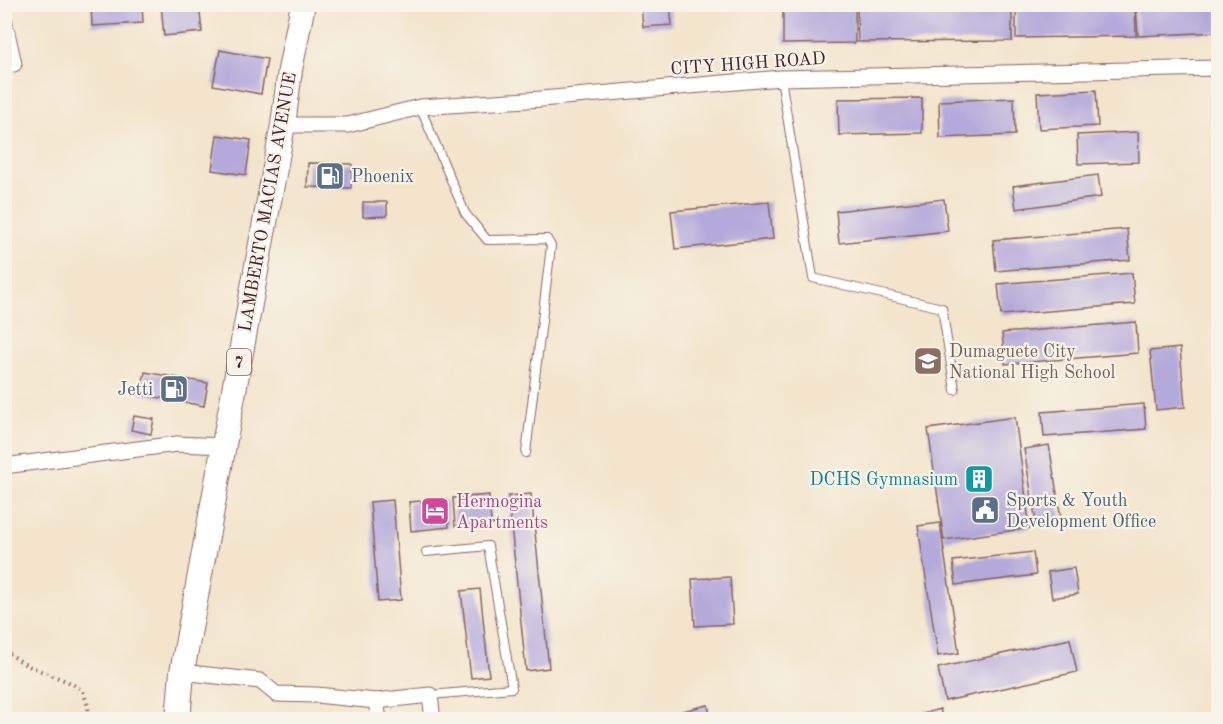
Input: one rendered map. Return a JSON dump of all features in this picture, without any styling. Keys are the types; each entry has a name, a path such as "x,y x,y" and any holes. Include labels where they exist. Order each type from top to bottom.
{"main road":[{"name":"LAMBERTO MACIAS AVENUE","path":"178,720 182,672 283,125 290,70 303,4"}],"street":[{"path":"4,19 14,64 4,65"},
{"name":"CITY HIGH ROAD","path":"283,125 348,125 420,107 781,78 1218,68"},
{"path":"4,466 177,444 224,446"},
{"path":"182,672 260,681 276,694 376,701 430,695 433,720"},
{"path":"376,701 379,720"}],"lane":[{"path":"781,78 813,278 942,308 955,390"},
{"path":"420,107 465,213 487,240 547,239 551,246 526,453"},
{"path":"426,552 489,546 512,688 430,695"}],"path":[{"path":"4,650 26,665 71,683 83,691 88,706 89,720"}],"building":[{"path":"91,4 142,4 143,23 92,26"},
{"path":"161,4 199,4 202,32 164,36"},
{"path":"641,4 670,4 672,25 643,27"},
{"path":"1012,4 1012,41 858,42 857,6"},
{"path":"1218,4 1218,32 1138,36 1136,5"},
{"path":"1135,6 1136,36 1016,38 1016,7"},
{"path":"855,9 855,43 783,44 783,10"},
{"path":"220,50 267,59 261,94 213,85"},
{"path":"1096,90 1098,126 1039,129 1037,93"},
{"path":"922,98 922,133 839,135 838,99"},
{"path":"1014,98 1015,135 940,138 939,101"},
{"path":"1138,132 1139,162 1078,164 1077,135"},
{"path":"217,135 251,140 246,175 212,170"},
{"name":"Phoenix","path":"308,163 352,164 351,188 307,187"},
{"path":"1098,175 1101,197 1016,209 1013,186"},
{"path":"944,199 948,231 839,243 836,211"},
{"path":"363,202 387,202 387,216 363,217"},
{"path":"769,202 773,239 675,249 671,211"},
{"path":"1127,229 1130,260 996,271 993,240"},
{"path":"1132,273 1135,304 1001,315 998,284"},
{"path":"1136,322 1138,353 1005,364 1002,333"},
{"path":"1180,348 1185,407 1156,410 1150,351"},
{"name":"Jetti","path":"145,372 208,383 204,406 140,394"},
{"path":"1144,404 1146,429 1044,437 1042,412"},
{"path":"134,416 154,419 151,434 131,430"},
{"name":"DCHS Gymnasium","path":"1015,417 1030,528 944,540 928,429"},
{"path":"1049,445 1061,518 1036,522 1024,449"},
{"path":"531,494 549,668 526,671 508,496"},
{"path":"489,495 491,523 455,526 453,498"},
{"path":"446,499 449,527 411,531 409,502"},
{"path":"393,500 401,600 378,602 370,502"},
{"path":"940,523 959,653 938,656 918,526"},
{"path":"1033,552 1036,575 956,585 953,561"},
{"path":"1074,568 1078,594 1052,598 1048,572"},
{"path":"730,577 733,624 695,626 692,579"},
{"path":"480,589 489,676 471,678 461,591"},
{"path":"1070,639 1077,672 945,701 938,668"},
{"path":"708,705 711,720 684,720 682,711"},
{"path":"940,709 943,720 905,720 905,719"}],"place":[{"name":"Phoenix","path":"330,176"},
{"name":"Dumaguete City National High School","path":"928,361"},
{"name":"Jetti","path":"174,389"},
{"name":"DCHS Gymnasium","path":"979,479"},
{"name":"Sports & Youth Development Office","path":"985,510"},
{"name":"Hermogina Apartments","path":"435,511"}]}
